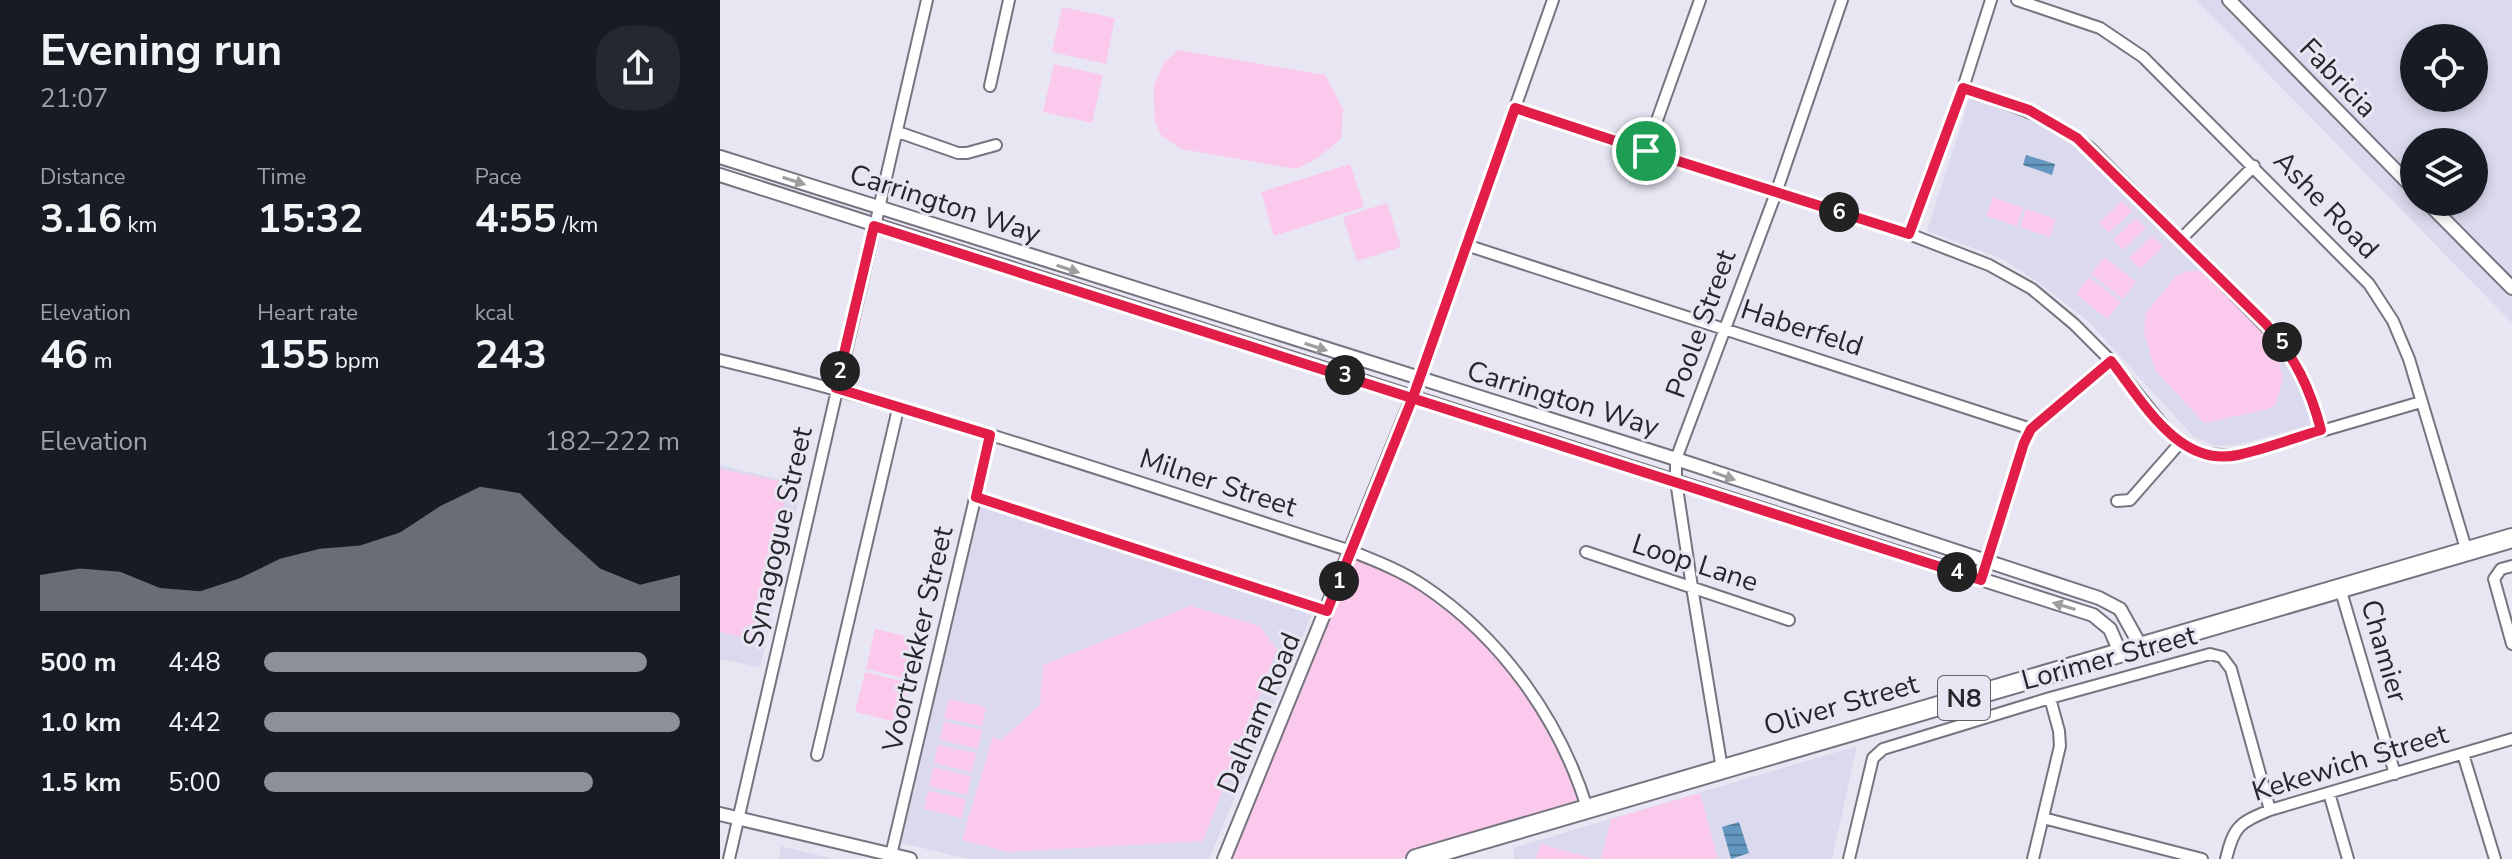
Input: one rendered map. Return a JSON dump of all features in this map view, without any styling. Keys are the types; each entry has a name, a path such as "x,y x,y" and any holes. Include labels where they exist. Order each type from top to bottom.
{"highway":[{"name":"Oliver Street","path":"1416,859 2512,538"}],"street":[{"name":"Synagogue Street","path":"729,859 927,0"},
{"path":"990,86 1009,0"},
{"name":"Dalham Road","path":"1224,859 1413,397 1553,0"},
{"path":"1646,151 1700,0"},
{"name":"Poole Street","path":"1722,769 1676,481 1676,459 1776,193 1842,0"},
{"path":"1909,234 1963,88 1991,0"},
{"name":"Ashe Road","path":"2017,0 2082,21 2118,38 2143,57 2369,284 2402,341 2467,552"},
{"name":"Fabricia","path":"2229,0 2400,175"},
{"path":"1963,88 2029,110 2077,138 2286,347 2307,384 2321,430"},
{"path":"1515,108 1909,234 1989,265 2032,289 2074,324 2111,361 2170,434 2180,443 2206,454 2236,456 2421,402"},
{"path":"898,132 958,153 996,145"},
{"name":"Carrington Way","path":"720,157 1676,459 2108,601 2125,615 2140,645"},
{"path":"2181,239 2254,166"},
{"name":"Carrington Way","path":"720,175 2093,615 2110,629 2120,652"},
{"path":"2441,216 2512,288"},
{"name":"Haberfeld","path":"1466,245 2031,429"},
{"name":"Milner Street","path":"720,360 836,388 990,435 1351,551 1424,586 1496,650 1531,694 1558,736 1588,811"},
{"path":"1981,580 2031,429 2111,361"},
{"path":"817,755 898,409"},
{"name":"Voortrekker Street","path":"891,855 990,435"},
{"path":"2117,501 2130,500 2180,443"},
{"path":"976,497 1327,611"},
{"name":"Loop Lane","path":"1586,552 1789,620"},
{"path":"2512,566 2501,569 2494,579 2512,644"},
{"name":"Chamier","path":"2340,588 2395,774"},
{"name":"Lorimer Street","path":"1849,859 1873,758 1879,751 2199,656 2217,654 2231,669 2270,810"},
{"path":"2033,859 2060,746 2050,698"},
{"name":"Kekewich Street","path":"2226,859 2230,839 2240,824 2270,810 2512,739"},
{"path":"2463,754 2495,859"},
{"path":"2329,793 2348,859"},
{"path":"720,814 910,859"},
{"path":"2043,818 2202,859"}],"shaded area":[{"path":"2196,0 2512,0 2512,323 2407,216 2488,216 2488,128 2400,128 2400,209"},
{"path":"1062,7 1115,18 1106,64 1052,52"},
{"path":"1178,50 1325,75 1343,109 1341,139 1316,159 1296,169 1181,149 1161,135 1155,121 1154,104 1154,85 1164,63"},
{"path":"1054,64 1103,75 1092,123 1043,112"},
{"path":"1970,97 2032,118 2092,150 2281,345 2296,366 2319,423 2237,445 2214,446 2193,436 2088,321 2039,283 2003,259 1927,231"},
{"path":"1350,164 1364,207 1274,236 1261,192"},
{"path":"1993,197 2023,208 2017,226 1986,216"},
{"path":"2122,201 2132,211 2109,233 2099,223"},
{"path":"1387,203 1401,247 1357,261 1343,217"},
{"path":"2026,209 2056,219 2050,237 2020,227"},
{"path":"2136,218 2146,228 2123,250 2113,240"},
{"path":"2152,236 2163,247 2140,269 2129,258"},
{"path":"2104,257 2136,282 2123,299 2091,274"},
{"path":"2188,271 2204,271 2274,341 2283,378 2276,404 2268,409 2204,423 2155,370 2144,332 2146,313 2176,276"},
{"path":"2089,277 2121,302 2107,319 2076,294"},
{"path":"720,465 802,485 760,667 720,659"},
{"path":"720,469 789,483 755,640 720,632"},
{"path":"977,503 1313,611 1209,859 968,859 901,843"},
{"path":"1352,551 1392,568 1455,609 1537,702 1585,803 1399,859 1229,859"},
{"path":"1190,606 1260,626 1277,650 1203,841 1008,852 962,840 993,736 1000,741 1040,705 1043,665"},
{"path":"875,629 921,640 911,680 866,669"},
{"path":"865,672 910,683 901,723 855,712"},
{"path":"949,699 986,707 982,726 944,718"},
{"path":"944,722 982,730 978,749 940,740"},
{"path":"938,745 976,753 972,772 934,763"},
{"path":"1857,746 1832,859 1514,859 1513,848"},
{"path":"933,767 971,776 967,795 929,786"},
{"path":"928,791 966,799 962,818 924,809"},
{"path":"1700,793 1718,859 1601,859 1611,819"},
{"path":"1540,844 1595,859 1536,859"},
{"path":"781,846 834,859 778,859"}],"water":[{"path":"2026,155 2055,164 2052,175 2023,165"},
{"path":"1739,822 1749,853 1731,859 1722,827"}],"route":[{"path":"1646,151 1515,108 1413,397 1327,611 976,497 990,435 836,388 874,226 1413,397 1981,580 2031,429 2111,361 2170,434 2188,448 2206,454 2236,456 2321,430 2313,398 2301,371 2266,324 2090,148 2029,110 1963,88 1909,234 1646,151"}]}
